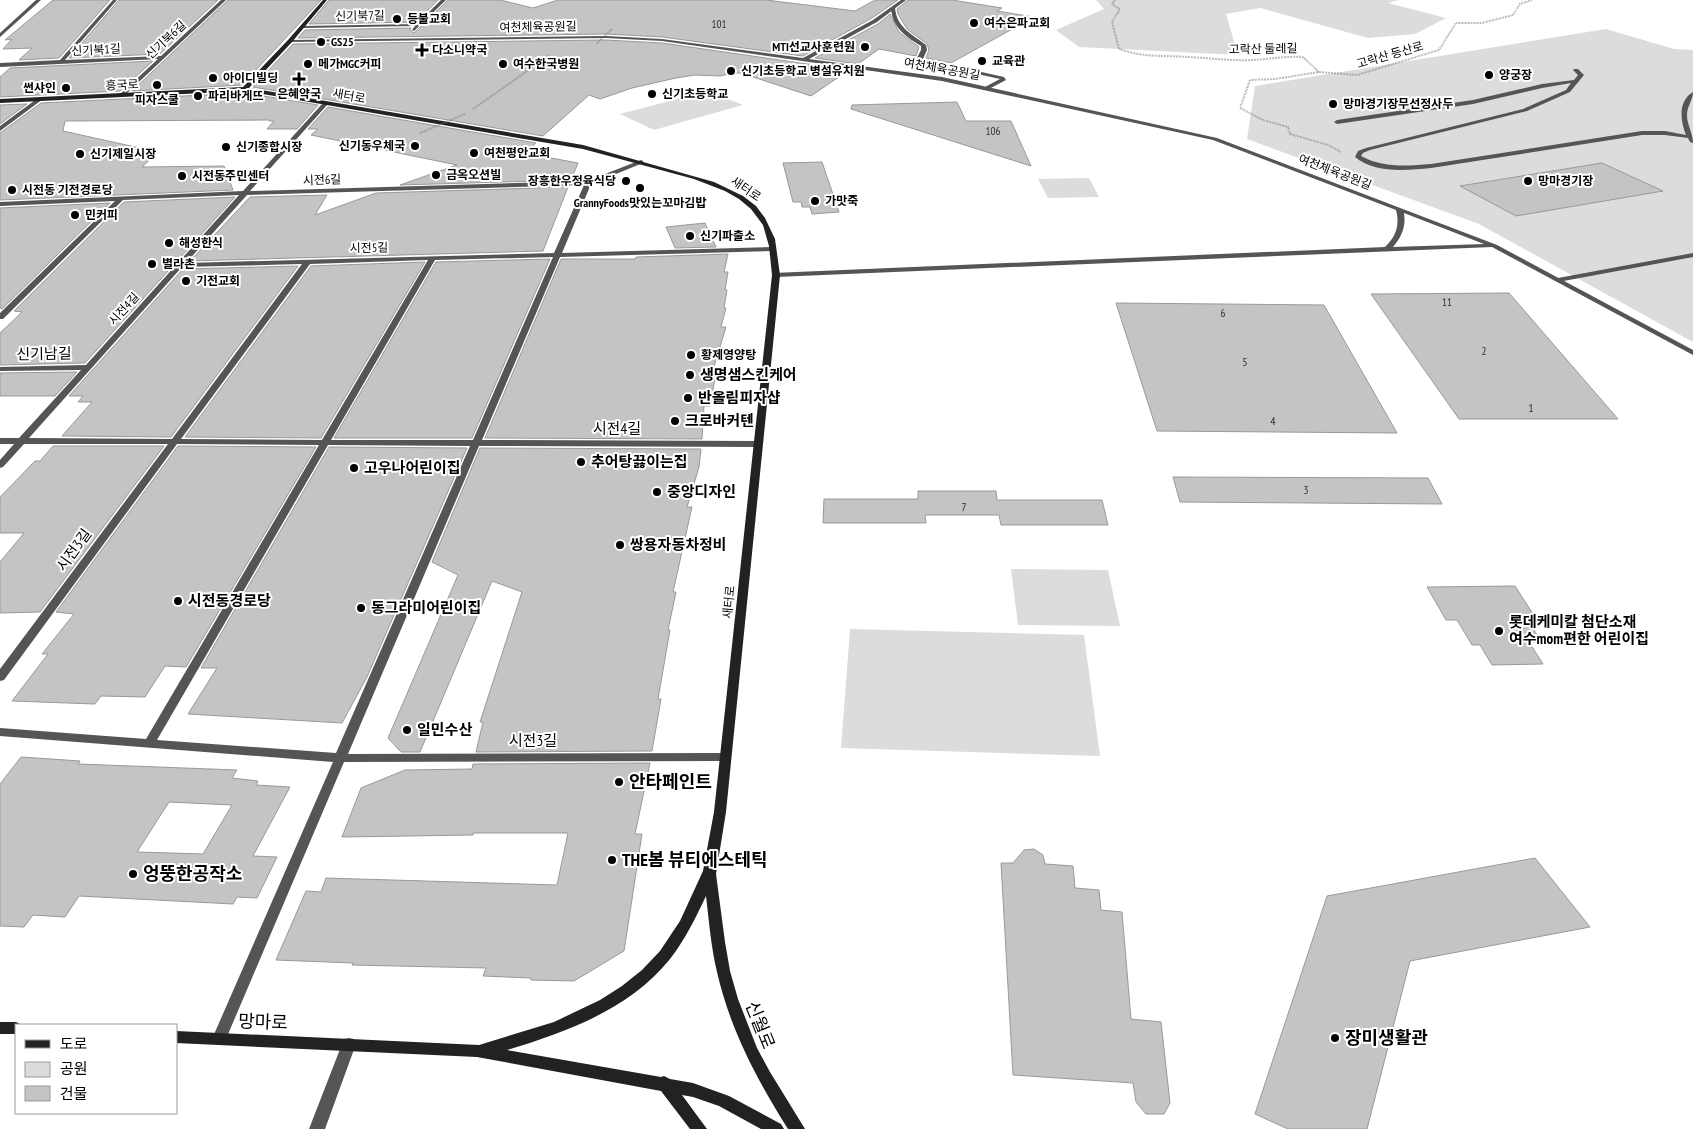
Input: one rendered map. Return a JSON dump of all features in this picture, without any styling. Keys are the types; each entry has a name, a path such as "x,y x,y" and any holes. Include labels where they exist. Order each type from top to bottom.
{"street":[{"path":"0,36 39,0"},
{"name":"신기북1길","path":"62,62 115,0"},
{"name":"신기북6길","path":"122,95 224,0"},
{"path":"244,89 303,27 325,0"},
{"path":"408,40 417,25 444,0"},
{"path":"805,60 875,21 904,0"},
{"path":"893,8 892,18 910,38 923,45 924,50 920,60 1002,78 1003,80 999,83 987,88"},
{"name":"신기북7길","path":"303,27 417,25"},
{"name":"여천체육공원길","path":"290,41 606,37 680,42 942,79 987,88 1215,140 1495,246 1693,354"},
{"name":"신기북1길","path":"0,64 161,57"},
{"path":"1576,70 1582,75 1568,91 1525,110 1368,149 1360,152 1358,157 1374,164 1400,168 1431,166 1642,133 1664,133 1692,140"},
{"path":"1337,122 1473,102 1542,86 1576,81"},
{"name":"흥국로","path":"0,101 244,89"},
{"name":"새터로","path":"244,89 584,147 707,181 738,197 755,209 763,219 768,229 773,249 776,275 720,812 710,870"},
{"path":"1692,140 1683,111 1687,98 1693,94"},
{"path":"0,129 40,99"},
{"name":"시전4길","path":"22,441 325,104"},
{"name":"시전6길","path":"0,204 245,193 588,183 641,162"},
{"path":"219,1039 588,183"},
{"path":"0,317 121,199"},
{"path":"0,212 10,204"},
{"path":"1387,248 1395,240 1401,227 1402,222 1398,209"},
{"path":"776,275 1387,248 1495,246"},
{"name":"시전5길","path":"181,265 773,249"},
{"path":"1558,280 1693,255"},
{"path":"149,743 433,258"},
{"path":"173,442 308,261"},
{"name":"신기남길","path":"0,368 88,367"},
{"name":"시전4길","path":"0,441 758,444"},
{"path":"0,465 22,441"},
{"name":"시전3길","path":"0,677 173,442"},
{"name":"시전3길","path":"0,732 340,758 725,757"},
{"path":"478,1051 525,1039 574,1021 625,992 659,962 679,934 692,911 710,870"},
{"name":"신월로","path":"710,870 715,924 724,977 738,1025 764,1078 797,1129"},
{"path":"0,1028 15,1028"},
{"name":"망마로","path":"178,1037 478,1051"},
{"path":"317,1129 349,1044"},
{"path":"478,1051 694,1090 724,1101 776,1129"},
{"path":"664,1084 699,1129"}],"path":[{"name":"고락산 둘레길","path":"1115,0 1112,4 1120,9 1112,22 1119,49 1152,57 1173,56 1246,60 1273,59 1283,56 1303,57 1319,72"},
{"name":"고락산 등산로","path":"1319,72 1357,75 1438,50 1456,23 1482,23 1513,15 1520,4 1532,0"},
{"path":"597,43 612,29"},
{"path":"474,109 557,50"},
{"name":"고락산 둘레길","path":"1319,72 1276,79 1250,80 1240,108 1263,120 1288,127 1290,134 1328,145 1349,156 1358,157"},
{"path":"420,133 464,114"}],"green space":[{"path":"1096,0 1399,0 1388,3 1446,18 1415,34 1368,38 1260,8 1226,14 1238,55 1079,47 1056,30 1104,9"},
{"name":"망마경기장","path":"1606,29 1674,49 1693,50 1693,342 1479,224 1247,139 1255,86"},
{"path":"708,91 743,105 654,130 620,114"},
{"path":"1089,178 1099,197 1048,198 1038,179"},
{"path":"1011,569 1108,570 1120,626 1018,625"},
{"path":"850,629 1084,635 1100,756 841,748"}],"building":[{"path":"53,0 110,0 59,58 19,60 32,48 3,49 12,39 5,40"},
{"path":"119,0 218,0 160,54 69,58"},
{"path":"228,0 321,0 242,85 132,91"},
{"path":"329,0 438,0 416,22 309,24"},
{"path":"448,0 500,0 533,8 558,0 766,0 855,11 875,0 898,0 872,18 803,56 662,37 606,34 298,38 305,30 411,28 410,30 414,33"},
{"name":"여수은파교회","path":"908,0 952,0 1002,8 997,11 1034,17 951,63 926,58 929,50 927,44 907,29 898,14 897,9"},
{"path":"890,14 899,32 919,47 916,56 879,49 858,64 815,58 878,24"},
{"path":"606,40 662,43 849,70 811,96 741,73 720,76 695,75 676,78 632,88 600,99 589,95 543,136 253,87 293,44"},
{"path":"153,61 120,91 0,97 0,77 10,68"},
{"path":"245,93 318,105 297,129 267,129 274,121 270,120 65,121 63,131 158,152 142,167 224,166 233,190 0,200 0,133 41,103"},
{"path":"957,102 966,121 1011,121 1031,166 851,109 852,105"},
{"path":"27,104 0,124 0,105"},
{"path":"328,107 536,143 525,153 578,163 571,180 400,185 457,165 311,135 318,129 308,129"},
{"path":"822,162 839,212 812,214 810,207 802,207 801,202 793,202 783,163"},
{"path":"1602,163 1663,191 1516,216 1460,186"},
{"path":"568,187 543,251 190,261 250,197 327,195 315,215 376,193"},
{"path":"235,197 85,363 0,365 0,333 22,312 14,311 124,202"},
{"path":"110,203 2,309 0,308 0,208"},
{"name":"신기파출소","path":"705,223 716,247 675,248 666,227"},
{"path":"728,254 724,272 728,272 724,308 726,308 721,327 726,327 712,373 716,373 710,406 704,406 702,439 485,438 561,259 635,259 636,257"},
{"path":"550,259 472,438 334,438 436,262"},
{"path":"425,262 321,438 185,437 311,266"},
{"path":"298,266 171,437 62,436 92,402 78,402 83,396 69,396 183,269"},
{"path":"1509,293 1618,419 1459,419 1371,294"},
{"path":"1116,303 1324,305 1397,433 1157,431"},
{"path":"77,372 55,396 0,396 0,373"},
{"path":"53,446 164,446 40,612 0,613 0,562 24,533 0,533 0,497 35,461 40,461"},
{"path":"178,446 316,447 186,667 165,666 145,697 101,696 95,704 12,701 48,654 42,654 74,614 56,612"},
{"path":"329,447 467,448 367,677 342,723 188,714 217,668 201,668"},
{"path":"480,448 701,449 699,467 687,507 692,507 673,592 676,592 668,630 670,630 658,699 661,699 652,751 476,752 483,722 480,722 522,592 492,581 420,752 401,752 388,738 458,575 432,562"},
{"path":"1173,477 1428,478 1442,504 1180,502"},
{"path":"918,491 996,491 997,500 1102,500 1108,525 1001,525 999,515 925,515 926,523 823,523 824,499 918,499"},
{"name":"롯데케미칼 첨단소재 여수mom편한 어린이집","path":"1515,586 1535,617 1525,617 1542,642 1529,642 1543,664 1492,665 1480,645 1472,645 1457,620 1446,620 1427,587"},
{"path":"21,757 80,761 78,764 237,770 232,778 258,781 256,785 290,787 253,856 277,857 257,898 237,897 233,904 79,896 65,917 33,915 24,927 0,926 0,784","holes":["169,802 232,805 203,854 137,852"]},
{"path":"650,763 635,834 642,834 624,951 574,981 483,976 486,968 352,965 353,963 276,960 306,891 321,892 326,878 557,885 568,833 473,833 473,835 342,837 361,788 405,770 472,769 473,764"},
{"path":"1034,849 1043,855 1045,864 1073,866 1075,888 1099,890 1101,910 1122,912 1131,1019 1161,1022 1170,1103 1164,1114 1146,1114 1136,1102 1133,1083 1013,1075 1001,863 1013,863 1024,850"},
{"name":"장미생활관","path":"1535,858 1590,927 1410,961 1367,1129 1288,1129 1255,1114 1327,896"}],"place":[{"name":"등불교회","path":"397,19"},
{"name":"여수은파교회","path":"974,23"},
{"name":"GS25","path":"321,42"},
{"name":"MTI선교사훈련원","path":"865,47"},
{"name":"다소니약국","path":"422,50"},
{"name":"교육관","path":"982,61"},
{"name":"메가MGC커피","path":"308,64"},
{"name":"여수한국병원","path":"503,64"},
{"name":"신기초등학교 병설유치원","path":"731,71"},
{"name":"양궁장","path":"1489,75"},
{"name":"아이디빌딩","path":"213,78"},
{"name":"은혜약국","path":"299,79"},
{"name":"피자스쿨","path":"157,85"},
{"name":"썬샤인","path":"66,88"},
{"name":"신기초등학교","path":"652,94"},
{"name":"파리바게뜨","path":"198,96"},
{"name":"망마경기장무선정사두","path":"1333,104"},
{"name":"신기동우체국","path":"415,146"},
{"name":"신기종합시장","path":"226,147"},
{"name":"여천평안교회","path":"474,153"},
{"name":"신기제일시장","path":"80,154"},
{"name":"금옥오션빌","path":"436,175"},
{"name":"시전동주민센터","path":"182,176"},
{"name":"장흥한우정육식당","path":"626,181"},
{"name":"망마경기장","path":"1528,181"},
{"name":"GrannyFoods맛있는꼬마김밥","path":"640,188"},
{"name":"시전동 기전경로당","path":"12,190"},
{"name":"가맛죽","path":"815,201"},
{"name":"민커피","path":"75,215"},
{"name":"신기파출소","path":"690,236"},
{"name":"해성한식","path":"169,243"},
{"name":"별라촌","path":"152,264"},
{"name":"기전교회","path":"186,281"},
{"name":"황제영양탕","path":"691,355"},
{"name":"생명샘스킨케어","path":"690,375"},
{"name":"반올림피자샵","path":"688,398"},
{"name":"크로바커텐","path":"675,421"},
{"name":"추어탕끓이는집","path":"581,462"},
{"name":"고우나어린이집","path":"354,468"},
{"name":"중앙디자인","path":"657,492"},
{"name":"쌍용자동차정비","path":"620,545"},
{"name":"시전동경로당","path":"178,601"},
{"name":"동그라미어린이집","path":"361,608"},
{"name":"롯데케미칼 첨단소재 여수mom편한 어린이집","path":"1499,631"},
{"name":"일민수산","path":"407,730"},
{"name":"안타페인트","path":"619,782"},
{"name":"THE봄 뷰티에스테틱","path":"612,860"},
{"name":"엉뚱한공작소","path":"133,874"},
{"name":"장미생활관","path":"1335,1038"}]}
